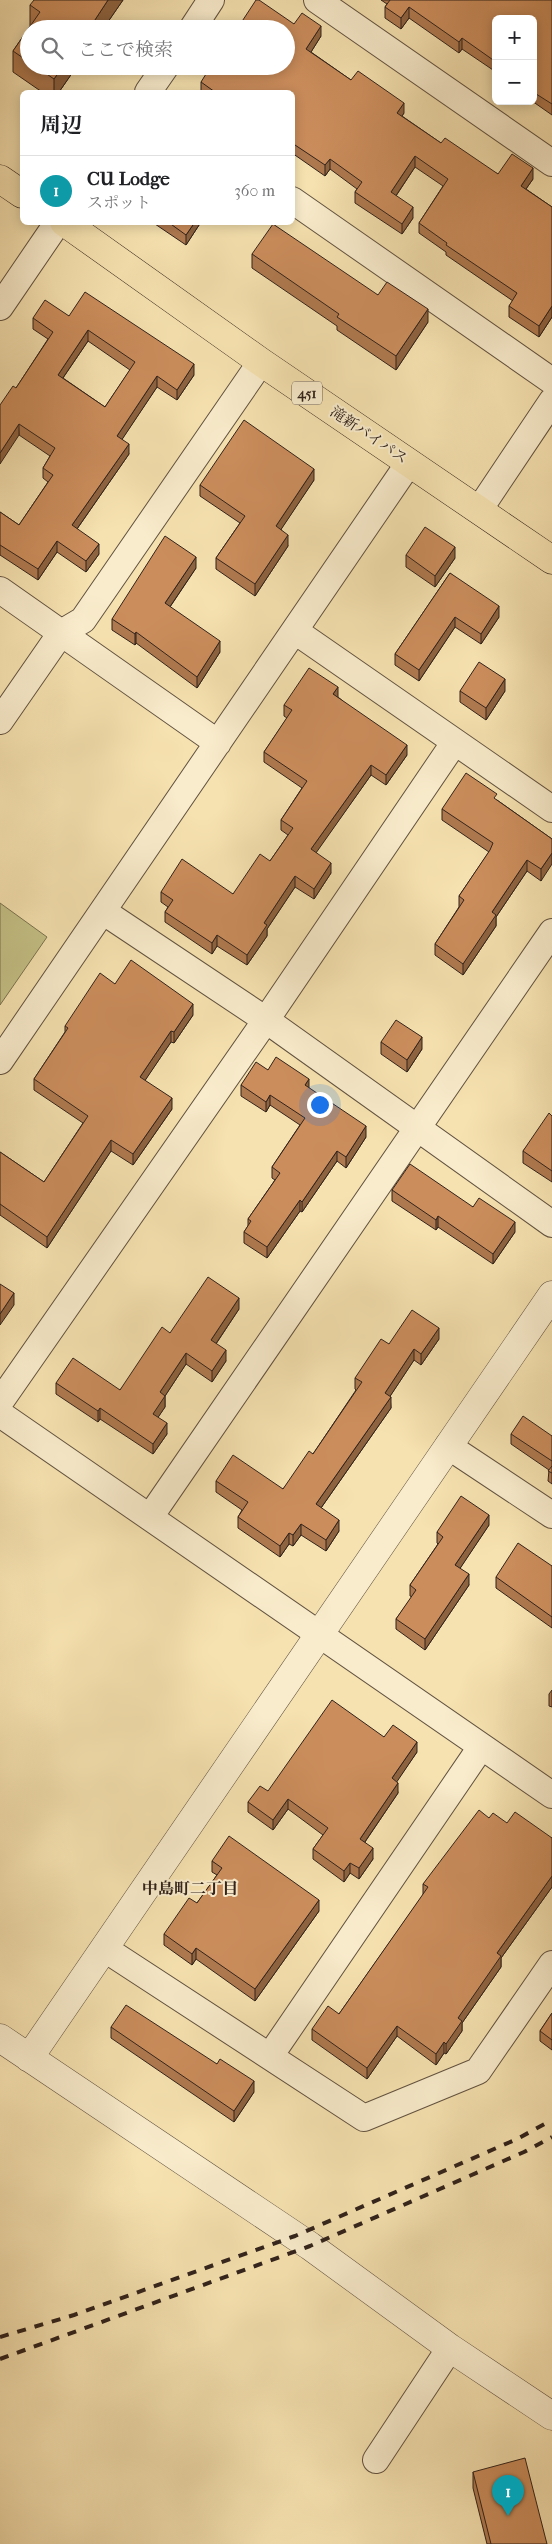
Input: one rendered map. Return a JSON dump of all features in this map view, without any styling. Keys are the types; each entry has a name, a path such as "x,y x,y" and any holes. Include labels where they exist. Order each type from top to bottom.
{"highway":[{"path":"0,179 20,193"},
{"name":"滝新バイパス","path":"68,225 261,362 552,560"}],"street":[{"path":"198,20 212,0"},
{"path":"317,0 552,162"},
{"path":"149,90 160,75"},
{"path":"295,202 552,381"},
{"path":"0,307 56,225"},
{"path":"0,720 62,633 83,620 261,362"},
{"path":"478,510 552,401"},
{"path":"0,1061 104,912 409,463"},
{"path":"0,590 218,744"},
{"path":"295,631 454,743 552,809"},
{"path":"0,1402 266,1020 454,743"},
{"path":"104,912 266,1020 552,1224"},
{"path":"150,1517 552,932"},
{"path":"29,2058 552,1295"},
{"path":"0,1414 552,1795"},
{"path":"448,1446 552,1515"},
{"path":"270,2056 482,1746"},
{"path":"105,1949 364,2118 478,2071 552,1964"},
{"path":"0,2038 310,2246 450,2348 552,2416"},
{"path":"376,2460 450,2348"}],"shaded area":[{"path":"0,903 47,937 0,1005"}],"building":[{"path":"34,0 108,0 95,20 34,20 40,12 30,5"},
{"path":"256,0 259,0 288,20 243,20"},
{"path":"390,0 552,0 552,104 537,95 537,15 492,15 492,59 462,38 459,42 409,7 401,18 385,7"},
{"path":"302,13 321,26 306,49 351,80 358,71 404,103 397,113 441,143 445,138 498,174 512,154 533,168 521,186 552,207 552,306 539,326 509,306 517,293 446,245 447,243 419,223 448,179 415,156 391,192 413,207 402,224 355,192 362,182 330,159 325,165 295,145 295,90 212,90 201,82 205,75 295,75 295,23"},
{"path":"20,41 20,56 13,51"},
{"path":"48,75 57,75 54,79"},
{"path":"172,225 193,225 186,235"},
{"path":"272,225 274,225 378,295 387,282 428,309 396,356 337,317 339,314 252,254"},
{"path":"85,292 194,364 177,390 157,376 117,436 129,444 72,525 99,544 86,561 57,541 38,569 0,545 0,512 19,525 53,475 43,468 55,448 19,424 0,453 0,405 13,386 16,388 53,332 33,318 45,300 69,316","holes":["88,330 135,362 105,407 58,375"]},
{"path":"244,420 314,469 276,526 288,535 255,584 216,558 245,516 200,485"},
{"path":"425,527 455,547 435,576 406,555"},
{"path":"165,536 196,557 165,603 220,641 197,677 136,632 135,634 112,619"},
{"path":"450,573 499,606 481,634 455,617 419,670 395,654"},
{"path":"479,662 505,679 486,708 460,691"},
{"path":"309,668 338,687 333,694 407,745 386,775 371,765 311,849 331,863 314,889 295,876 264,923 267,925 247,955 217,935 212,943 165,912 173,900 161,892 182,859 233,894 260,854 270,861 293,828 281,820 307,781 264,752 292,710 284,705"},
{"path":"466,773 497,794 494,798 552,839 552,853 541,869 527,860 492,912 496,915 463,964 435,944 464,900 459,896 493,843 442,809"},
{"path":"131,960 193,1004 174,1032 171,1031 140,1077 172,1098 133,1154 111,1140 47,1237 0,1204 0,1152 44,1182 88,1116 34,1079 68,1028 65,1026 100,973 115,984"},
{"path":"396,1020 422,1037 407,1060 381,1042"},
{"path":"276,1057 309,1079 305,1085 366,1126 346,1157 337,1151 302,1202 300,1200 267,1247 244,1232 251,1221 248,1219 280,1173 272,1167 305,1118 270,1095 266,1102 241,1085 256,1062 268,1070"},
{"path":"549,1113 552,1116 552,1171 523,1151"},
{"path":"410,1164 473,1207 479,1198 515,1222 493,1254 438,1216 436,1220 392,1190"},
{"path":"208,1277 239,1298 211,1340 226,1350 212,1371 186,1353 160,1392 165,1396 153,1414 167,1423 153,1444 100,1408 98,1411 56,1383 73,1358 120,1390 162,1327 170,1333"},
{"path":"0,1284 14,1293 0,1314"},
{"path":"412,1310 439,1328 421,1354 414,1349 385,1393 391,1397 316,1504 339,1520 326,1540 301,1524 293,1535 289,1533 280,1546 238,1517 248,1502 216,1481 233,1455 283,1489 309,1451 313,1454 362,1382 355,1378 381,1339 389,1344"},
{"path":"523,1416 552,1436 552,1461 511,1434"},
{"path":"461,1496 489,1515 455,1565 469,1574 425,1639 396,1619 416,1590 410,1585 443,1537 437,1532"},
{"path":"518,1543 552,1566 552,1617 496,1577"},
{"path":"332,1700 384,1737 393,1725 417,1742 392,1778 398,1783 360,1839 373,1848 359,1868 350,1863 344,1871 313,1849 328,1828 288,1799 273,1820 248,1802 260,1786 268,1791"},
{"path":"479,1810 489,1818 493,1813 507,1823 515,1812 552,1838 552,1876 497,1953 501,1956 458,2018 462,2021 446,2044 444,2042 436,2054 397,2026 367,2068 312,2029 328,2006 339,2014 428,1887 423,1884"},
{"path":"229,1836 319,1900 255,1989 196,1948 192,1954 164,1934 189,1898 197,1903 222,1868 212,1861"},
{"path":"126,2005 217,2064 220,2059 254,2081 234,2111 111,2027"},
{"path":"552,2013 552,2040 540,2031"},
{"path":"525,2458 547,2544 491,2544 473,2472"}],"railway":[{"path":"0,2337 74,2315 295,2236 517,2139 552,2120"},
{"path":"0,2359 310,2246 524,2152 552,2137"}],"place":[{"name":"CU Lodge","path":"508,2516"}],"district":[{"name":"中島町二丁目","path":"190,1888"}]}
